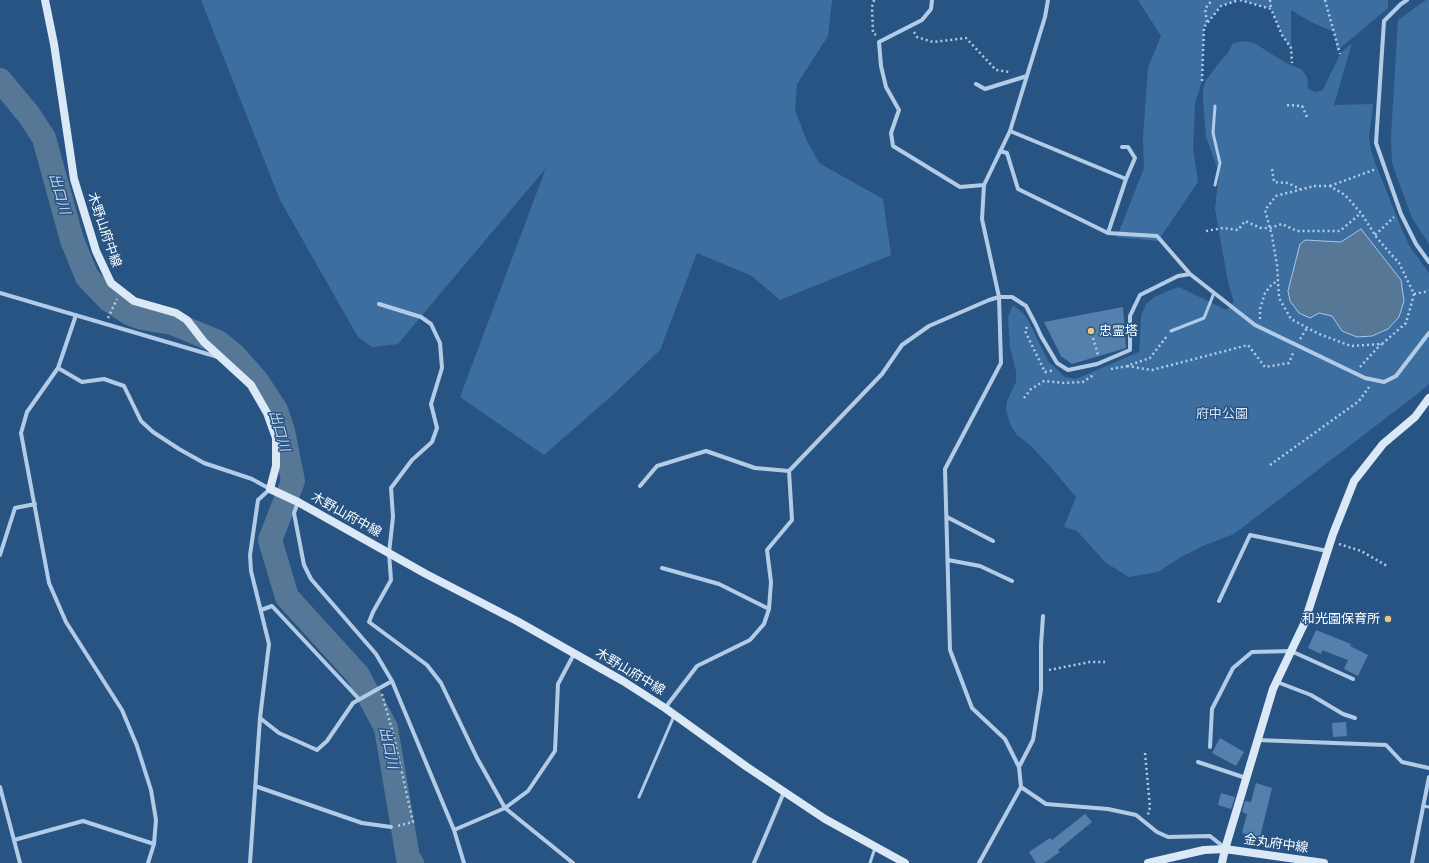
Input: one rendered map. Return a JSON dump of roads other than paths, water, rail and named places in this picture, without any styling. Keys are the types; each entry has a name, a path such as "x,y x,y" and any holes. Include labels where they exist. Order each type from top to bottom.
{"main road":[{"name":"木野山府中線","path":"45,0 54,44 74,179 96,251 111,283 134,301 176,312 187,320 204,342 252,385 267,413 276,438 276,466 273,490 298,502 426,574 517,620 666,708 747,767 824,819 906,863"},
{"path":"1222,863 1273,689 1304,624 1331,541 1354,481 1383,444 1415,417 1427,403"},
{"path":"1148,863 1204,850 1225,849"},
{"name":"金丸府中線","path":"1225,849 1324,863"}],"street":[{"path":"932,0 931,9 922,20 879,42 881,66 886,87 899,110 891,133 893,146 960,187 984,185"},
{"path":"979,863 1021,787 1019,767 1005,740 972,708 950,650 945,470 1001,363 999,297 982,219 984,185 1010,131 1045,17 1048,0"},
{"path":"1407,0 1384,21 1376,143 1400,211 1416,244 1429,262"},
{"path":"976,84 985,89 1027,76"},
{"path":"1010,131 1126,179"},
{"path":"1108,233 1126,179 1135,158 1128,147 1122,147"},
{"path":"1000,151 1007,153 1018,189 1108,233 1157,236 1190,274 1260,327 1365,378 1384,382 1396,376 1429,333"},
{"path":"666,708 697,666 750,640 764,624 769,609 771,582 767,550 792,520 789,471 882,374 902,345 929,326 989,300 999,297 1012,297 1026,306 1057,363 1068,370 1097,364 1130,350 1130,316 1140,295 1178,276 1190,274"},
{"path":"0,293 224,359"},
{"path":"379,304 421,317 431,324 440,343 442,368 431,404 437,428 432,442 412,460 391,488 393,517 389,553 391,580 369,622 427,665 441,683 478,758 505,808 573,863"},
{"path":"76,315 58,368 27,412 22,433 49,583 66,622 122,710 137,746 151,790 156,820 154,844 148,863"},
{"path":"58,368 82,382 104,379 124,386 140,421 154,432 179,449 204,463 252,480 273,490"},
{"path":"640,486 657,466 706,451 755,468 789,471"},
{"path":"250,863 260,718 270,644 251,571 250,555 258,500 273,490"},
{"path":"298,502 294,512 304,565 311,579 376,654 392,681 454,830 463,863"},
{"path":"0,555 15,508 35,504"},
{"path":"947,517 993,541"},
{"path":"1218,601 1250,535 1328,551"},
{"path":"948,560 980,566 1012,581"},
{"path":"662,568 719,584 769,609"},
{"path":"261,610 272,606 359,699"},
{"path":"1019,767 1033,740 1041,690 1041,645 1043,616"},
{"path":"1210,747 1212,709 1233,668 1252,652 1291,651 1353,679"},
{"path":"454,830 505,808 528,791 555,751 558,684 574,654"},
{"path":"260,718 279,732 317,750 327,741 353,703 392,681"},
{"path":"1277,682 1311,695 1343,714 1355,718"},
{"path":"1257,740 1386,746 1402,762 1429,768"},
{"path":"1198,762 1246,778"},
{"path":"1412,863 1429,777"},
{"path":"255,786 362,823 391,828"},
{"path":"0,787 20,863"},
{"path":"1021,787 1046,804 1108,809 1136,816 1157,832 1168,837 1210,836 1225,849"},
{"path":"754,863 784,792"},
{"path":"14,840 82,821 154,844"}],"lane":[{"path":"1215,106 1213,132 1220,163 1215,184"},
{"path":"1172,331 1204,318 1214,293"},
{"path":"639,797 674,715"},
{"path":"1423,806 1429,807"},
{"path":"870,863 875,847"}],"waterway":[{"name":"出口川","path":"0,80 29,115 44,138 72,240 87,277 109,300 129,313 142,318 172,323 218,342 234,355 257,381 276,410 283,431 293,481 270,540 287,597 358,675 386,728 408,858 412,863"}],"place":[{"name":"忠霊塔","path":"1091,331"},
{"name":"和光園保育所","path":"1388,619"}],"park label":[{"name":"府中公園","path":"1222,414"}]}
